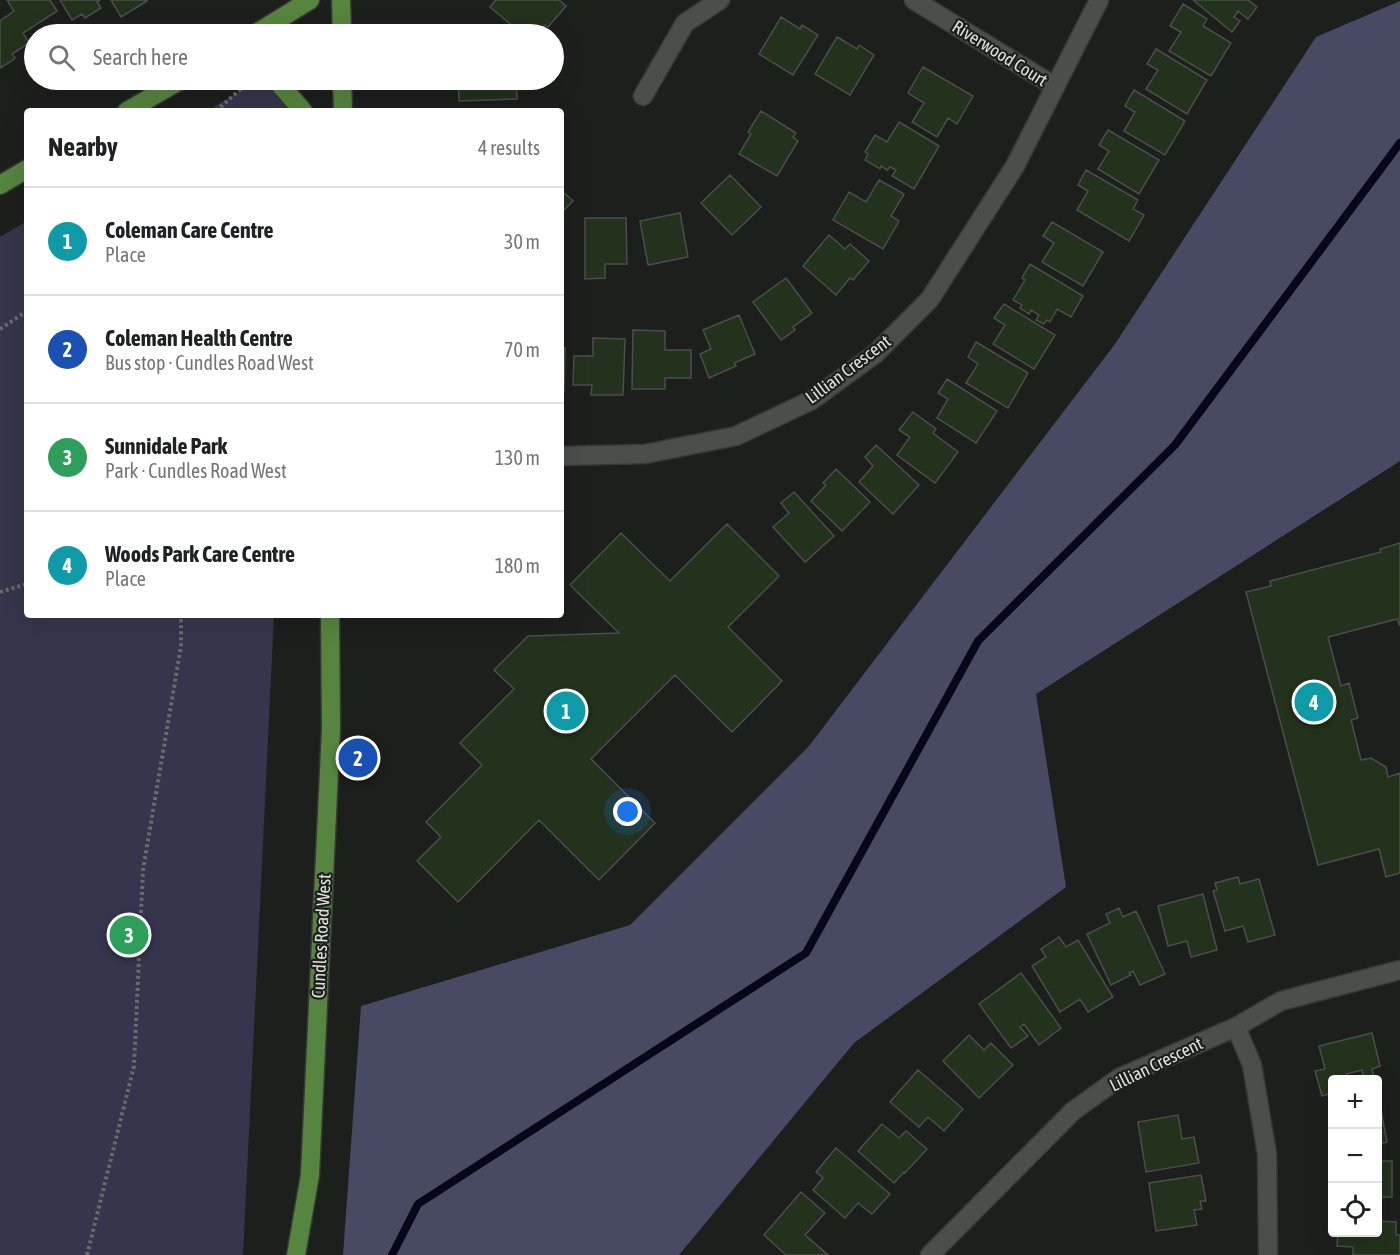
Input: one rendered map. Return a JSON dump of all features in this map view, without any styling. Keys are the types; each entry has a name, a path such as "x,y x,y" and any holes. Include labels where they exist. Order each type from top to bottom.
{"main road":[{"path":"271,24 310,0"},
{"path":"341,0 342,24"},
{"path":"132,108 164,90"},
{"path":"285,90 300,108"},
{"path":"342,90 343,108"},
{"path":"0,184 24,171"},
{"name":"Cundles Road West","path":"296,1255 310,1175 331,729 330,618"}],"street":[{"path":"643,96 685,23 720,0"},
{"name":"Riverwood Court","path":"914,0 1054,86"},
{"name":"Lillian Crescent","path":"564,456 645,454 736,436 812,400 874,354 930,299 1015,166 1099,0"},
{"name":"Lillian Crescent","path":"930,1255 1073,1112 1119,1077 1236,1027 1281,1001 1400,970"},
{"path":"1236,1027 1252,1065 1267,1154 1268,1255"}],"path":[{"path":"219,108 240,90"},
{"path":"0,328 24,313"},
{"path":"0,592 24,585"},
{"path":"87,1255 134,1066 143,870 181,646 181,618"}],"shaded area":[{"path":"1400,1 1400,461 1036,694 1066,887 854,1043 679,1255 343,1255 361,1006 630,925 809,746 1115,344 1316,37"},
{"path":"242,90 300,90 299,108 212,108"},
{"path":"24,223 24,618 274,618 243,1255 0,1255 0,237"}],"building":[{"path":"7,0 50,0 57,11 37,24 24,24 24,46 12,54 15,58 13,60 0,68 0,21 14,11"},
{"path":"60,0 100,0 97,2 101,8 85,18 82,14 72,20"},
{"path":"111,0 147,0 147,1 121,17"},
{"path":"496,0 559,0 566,6 551,24 510,24 490,7"},
{"path":"1193,0 1248,0 1257,7 1248,19 1238,11 1234,17 1240,21 1232,32"},
{"path":"1183,4 1207,19 1203,26 1231,43 1211,76 1169,51 1181,32 1170,26"},
{"path":"781,17 800,29 802,25 818,35 793,75 759,54"},
{"path":"837,37 857,49 859,45 874,55 850,95 815,74"},
{"path":"1156,49 1207,80 1187,114 1146,89 1158,70 1147,64"},
{"path":"923,67 973,96 957,124 948,118 937,137 912,122 924,103 908,93"},
{"path":"458,90 517,90 517,99 459,101"},
{"path":"1134,90 1185,121 1165,155 1124,131 1135,112 1125,106"},
{"path":"761,111 796,133 793,137 798,141 777,176 739,154 751,134 748,132"},
{"path":"899,122 939,146 914,189 892,176 896,170 890,167 887,170 881,166 880,169 865,160 868,154 865,152 875,135 887,142"},
{"path":"1108,130 1159,160 1139,194 1098,169 1109,151 1099,145"},
{"path":"1086,170 1138,200 1133,209 1144,215 1129,241 1077,210 1088,191 1078,185"},
{"path":"730,175 761,207 732,235 701,203"},
{"path":"879,180 904,194 891,216 899,221 883,249 833,220 849,192 866,202"},
{"path":"564,193 573,201 564,210"},
{"path":"680,213 688,257 648,265 640,221"},
{"path":"585,218 626,218 627,264 605,264 605,278 585,279"},
{"path":"1052,222 1103,252 1083,286 1042,262 1054,243 1043,236"},
{"path":"829,235 845,249 850,244 869,261 836,295 803,266"},
{"path":"1030,264 1083,296 1071,317 1057,309 1050,322 1047,320 1044,324 1036,320 1039,315 1031,310 1029,314 1020,308 1022,305 1013,300 1025,280 1022,278"},
{"path":"786,278 812,313 793,327 795,330 781,340 753,302"},
{"path":"1004,304 1055,335 1034,369 993,344 1005,325 994,318"},
{"path":"739,315 755,354 734,363 736,366 709,378 700,354 711,349 703,330"},
{"path":"633,330 665,331 665,350 691,350 691,378 665,378 665,389 632,389"},
{"path":"593,338 625,339 623,395 591,395 592,385 573,385 574,356 593,356"},
{"path":"976,342 1028,373 1008,408 966,383 978,364 968,357"},
{"path":"947,379 997,411 976,443 937,418 948,399 938,393"},
{"path":"913,412 936,429 933,433 958,452 935,483 897,455 910,437 899,430"},
{"path":"876,445 919,485 893,514 859,482 873,466 865,457"},
{"path":"836,469 870,502 842,531 811,501 826,485 823,483"},
{"path":"794,492 834,536 805,562 773,527 789,513 781,503"},
{"path":"727,524 779,576 728,627 782,681 732,732 675,675 591,759 655,823 599,880 539,820 458,902 417,861 441,837 426,822 482,765 460,743 514,689 494,670 528,636 619,633 570,585 621,533 670,581"},
{"path":"1400,543 1400,626 1397,619 1328,637 1341,686 1349,683 1358,718 1351,720 1361,760 1371,758 1386,767 1388,777 1400,773 1400,873 1386,877 1379,849 1318,865 1246,592 1271,586 1270,581 1381,552 1380,549"},
{"path":"1238,877 1240,884 1259,879 1275,935 1248,942 1243,926 1225,931 1213,891 1217,890 1215,883"},
{"path":"1203,894 1217,950 1191,957 1187,941 1168,946 1158,906"},
{"path":"1119,908 1123,917 1136,911 1165,974 1140,985 1133,971 1129,973 1131,975 1111,985 1087,934 1110,923 1106,914"},
{"path":"1059,937 1066,947 1078,940 1113,997 1088,1012 1080,999 1060,1012 1032,966 1046,957 1041,949"},
{"path":"1021,973 1061,1028 1039,1045 1024,1024 1020,1027 1028,1036 1011,1048 979,1004"},
{"path":"1372,1033 1380,1066 1372,1069 1374,1075 1363,1075 1362,1070 1346,1075 1328,1075 1328,1094 1322,1096 1315,1071 1325,1069 1319,1046"},
{"path":"969,1035 984,1050 991,1043 1013,1065 979,1098 943,1061"},
{"path":"918,1070 963,1109 944,1131 928,1117 919,1127 890,1102"},
{"path":"1178,1115 1182,1139 1194,1137 1199,1163 1146,1172 1138,1122"},
{"path":"1382,1116 1387,1142 1382,1143"},
{"path":"882,1124 899,1138 906,1131 927,1149 894,1183 858,1151"},
{"path":"836,1148 890,1194 872,1214 858,1203 845,1218 813,1190 823,1178 816,1172"},
{"path":"1382,1161 1392,1161 1392,1197 1382,1197"},
{"path":"1201,1175 1206,1201 1200,1201 1202,1209 1194,1210 1197,1225 1156,1231 1149,1183"},
{"path":"801,1192 825,1213 805,1235 828,1255 786,1255 764,1235"},
{"path":"1382,1221 1396,1222 1396,1235 1400,1235 1400,1255 1353,1255 1353,1247 1337,1246 1338,1237 1382,1237"}],"waterway":[{"path":"392,1255 418,1204 806,953 978,641 1175,445 1400,143"}],"place":[{"name":"Woods Park Care Centre","path":"1314,702"},
{"name":"Coleman Care Centre","path":"566,711"},
{"name":"Coleman Health Centre","path":"358,758"},
{"name":"Sunnidale Park","path":"129,935"}]}
